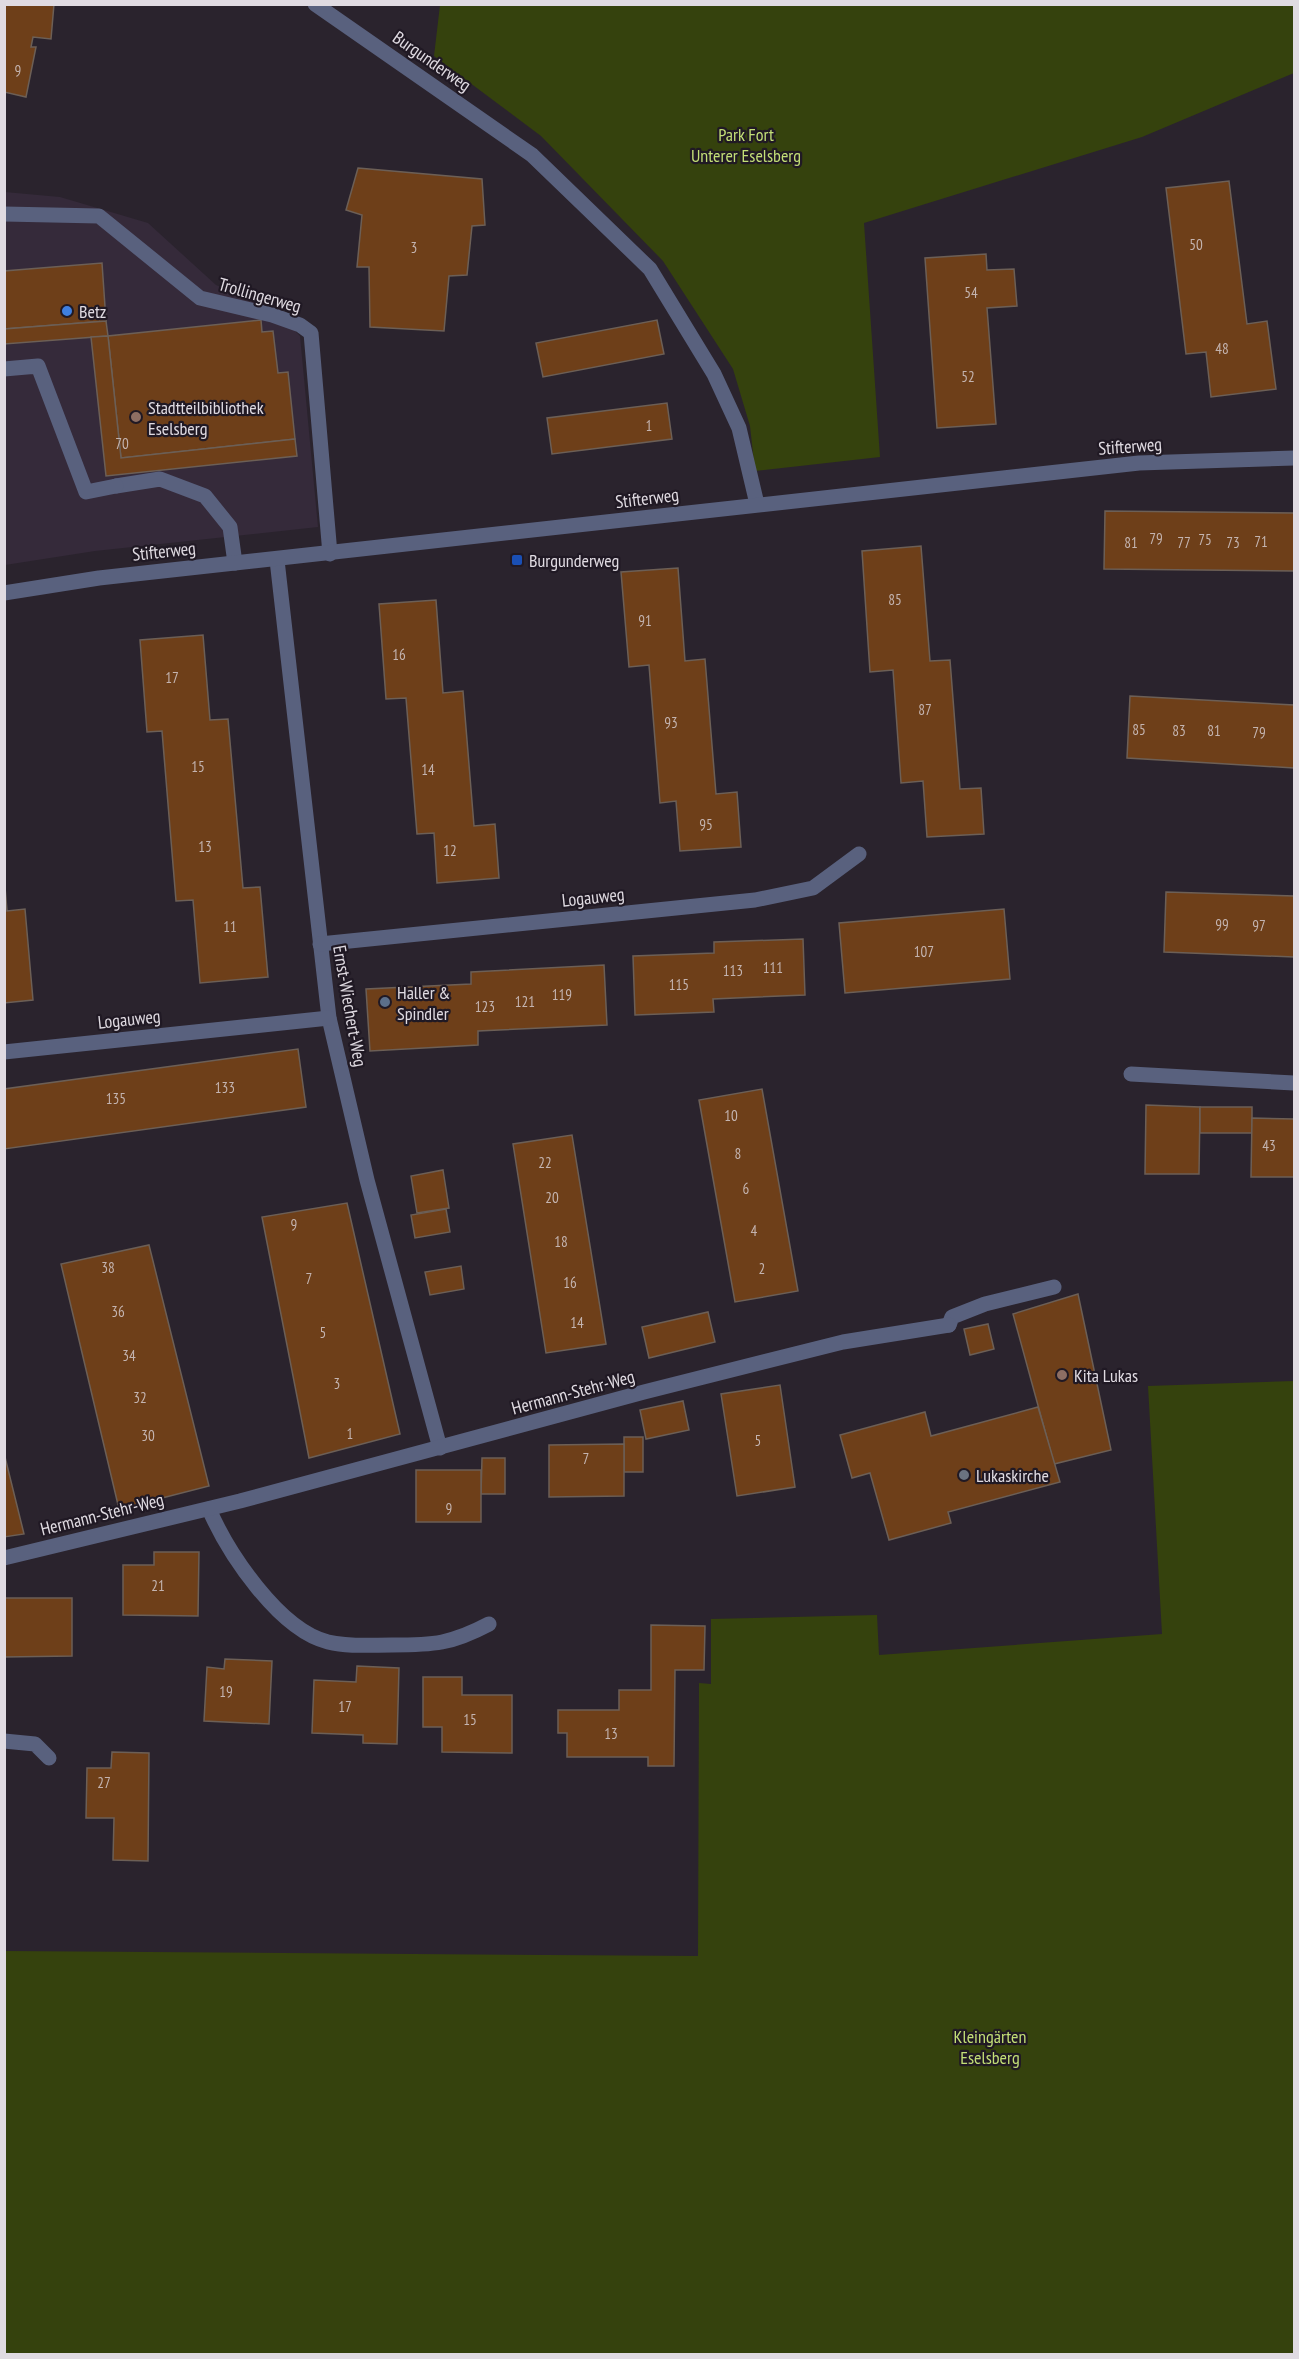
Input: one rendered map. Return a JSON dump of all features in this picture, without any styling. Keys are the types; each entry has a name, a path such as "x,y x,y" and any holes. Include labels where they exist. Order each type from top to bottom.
{"street":[{"name":"Burgunderweg","path":"315,4 532,156 650,269 714,374 739,428 757,504"},
{"name":"Trollingerweg","path":"4,214 99,216 130,239 162,270 200,298 272,315 300,325 311,333 330,554"},
{"path":"4,369 38,366 86,492 160,479 205,496 230,527 235,563"},
{"name":"Stifterweg","path":"4,593 99,578 1139,463 1294,458"},
{"name":"Ernst-Wiechert-Weg","path":"277,560 329,1018 367,1180 440,1448"},
{"name":"Logauweg","path":"320,944 755,900 813,888 859,854"},
{"name":"Logauweg","path":"4,1052 329,1018"},
{"path":"1131,1074 1294,1083"},
{"name":"Hermann-Stehr-Weg","path":"4,1558 209,1509 644,1392 843,1342 949,1325 952,1317 985,1304 1054,1287"},
{"path":"209,1509 236,1562 284,1616 306,1634 328,1642 423,1645 459,1640 489,1624"},
{"path":"4,1741 35,1744 49,1758"}],"shaded area":[{"path":"5,192 60,197 148,223 216,285 275,310 300,336 318,527 95,551 5,565"}],"green space":[{"name":"Park Fort Unterer Eselsberg","path":"440,5 1294,5 1294,73 1142,137 864,223 880,457 755,471 750,426 733,369 663,261 541,136 434,56"},
{"name":"Kleingärten Eselsberg","path":"1294,1381 1294,2354 5,2354 5,1951 698,1956 699,1683 711,1684 711,1619 877,1615 879,1655 1162,1634 1148,1386"}],"building":[{"path":"4,4 54,4 51,39 33,37 31,47 36,47 26,97 4,92"},
{"path":"358,168 482,179 485,225 472,226 467,275 449,276 444,331 370,327 369,267 357,267 362,215 346,210"},
{"path":"1229,181 1247,324 1267,321 1276,389 1211,397 1206,352 1186,354 1166,188"},
{"path":"986,254 987,270 1014,269 1017,306 987,308 996,424 937,428 925,258"},
{"path":"102,263 106,321 4,329 4,271"},
{"path":"261,320 262,332 273,331 278,373 288,372 295,439 121,458 108,336"},
{"path":"657,320 664,354 543,377 536,343"},
{"path":"106,321 108,336 4,344 4,329"},
{"path":"108,336 121,458 295,439 297,456 106,476 91,337"},
{"path":"667,403 672,439 552,454 547,418"},
{"path":"1105,511 1294,513 1294,571 1104,569"},
{"path":"921,546 930,661 950,660 960,789 981,788 984,834 927,837 923,781 901,783 893,670 870,672 862,551"},
{"path":"678,568 685,661 705,659 716,794 737,792 741,847 680,851 676,801 660,803 649,665 629,667 621,572"},
{"path":"436,600 443,693 463,691 474,826 495,824 499,878 437,883 434,833 417,834 406,698 386,699 379,604"},
{"path":"203,635 210,720 228,719 243,888 260,887 268,977 200,983 193,900 176,901 162,731 147,732 140,640"},
{"path":"1130,696 1294,705 1294,768 1127,758"},
{"path":"4,875 7,911 25,909 33,1000 4,1003"},
{"path":"1166,892 1294,896 1294,957 1164,952"},
{"path":"1004,909 1010,979 845,993 839,923"},
{"path":"803,939 805,995 713,999 714,1012 635,1015 633,956 714,953 714,942"},
{"path":"604,965 607,1025 478,1031 478,1045 370,1051 366,989 471,984 471,972"},
{"path":"298,1049 306,1107 4,1149 4,1089"},
{"path":"762,1089 798,1291 735,1302 699,1100"},
{"path":"1146,1105 1200,1107 1199,1174 1145,1174"},
{"path":"1200,1107 1252,1107 1252,1133 1200,1133"},
{"path":"1252,1118 1294,1119 1294,1177 1251,1177"},
{"path":"572,1135 606,1344 546,1353 513,1144"},
{"path":"443,1170 449,1208 417,1213 411,1176"},
{"path":"347,1203 400,1434 309,1458 262,1217"},
{"path":"446,1209 450,1232 415,1238 411,1215"},
{"path":"149,1245 209,1486 119,1509 61,1264"},
{"path":"461,1266 464,1289 430,1295 425,1272"},
{"name":"Kita Lukas","path":"1078,1294 1111,1450 1054,1464 1013,1314"},
{"path":"708,1312 715,1342 649,1358 642,1327"},
{"path":"988,1324 994,1349 970,1355 964,1329"},
{"path":"780,1385 795,1487 737,1496 721,1394"},
{"path":"683,1401 689,1430 646,1439 640,1410"},
{"name":"Lukaskirche","path":"1038,1407 1060,1482 948,1512 951,1523 889,1540 870,1473 852,1478 840,1435 925,1412 931,1436"},
{"path":"624,1437 643,1437 643,1472 624,1472"},
{"path":"624,1444 624,1496 549,1497 549,1445"},
{"path":"4,1453 24,1534 4,1537"},
{"path":"482,1458 505,1458 505,1494 481,1494"},
{"path":"416,1470 481,1470 481,1522 416,1522"},
{"path":"154,1552 199,1552 198,1616 123,1615 123,1565 154,1565"},
{"path":"4,1598 72,1598 72,1656 4,1657"},
{"path":"651,1625 705,1626 704,1670 675,1670 674,1766 648,1766 648,1757 567,1757 567,1733 558,1733 558,1710 619,1710 619,1690 651,1690"},
{"path":"225,1659 272,1661 269,1724 204,1721 207,1667 224,1669"},
{"path":"357,1666 399,1668 397,1744 363,1743 363,1735 312,1733 314,1680 356,1682"},
{"path":"423,1677 462,1677 462,1695 512,1695 512,1753 442,1752 442,1727 423,1727"},
{"path":"112,1752 149,1753 148,1861 113,1860 114,1818 86,1818 87,1768 111,1768"}],"place":[{"name":"Betz","path":"67,311"},
{"name":"Stadtteilbibliothek Eselsberg","path":"136,417"},
{"name":"Burgunderweg","path":"517,560"},
{"name":"Haller & Spindler","path":"385,1002"},
{"name":"Kita Lukas","path":"1062,1375"},
{"name":"Lukaskirche","path":"964,1475"}]}
